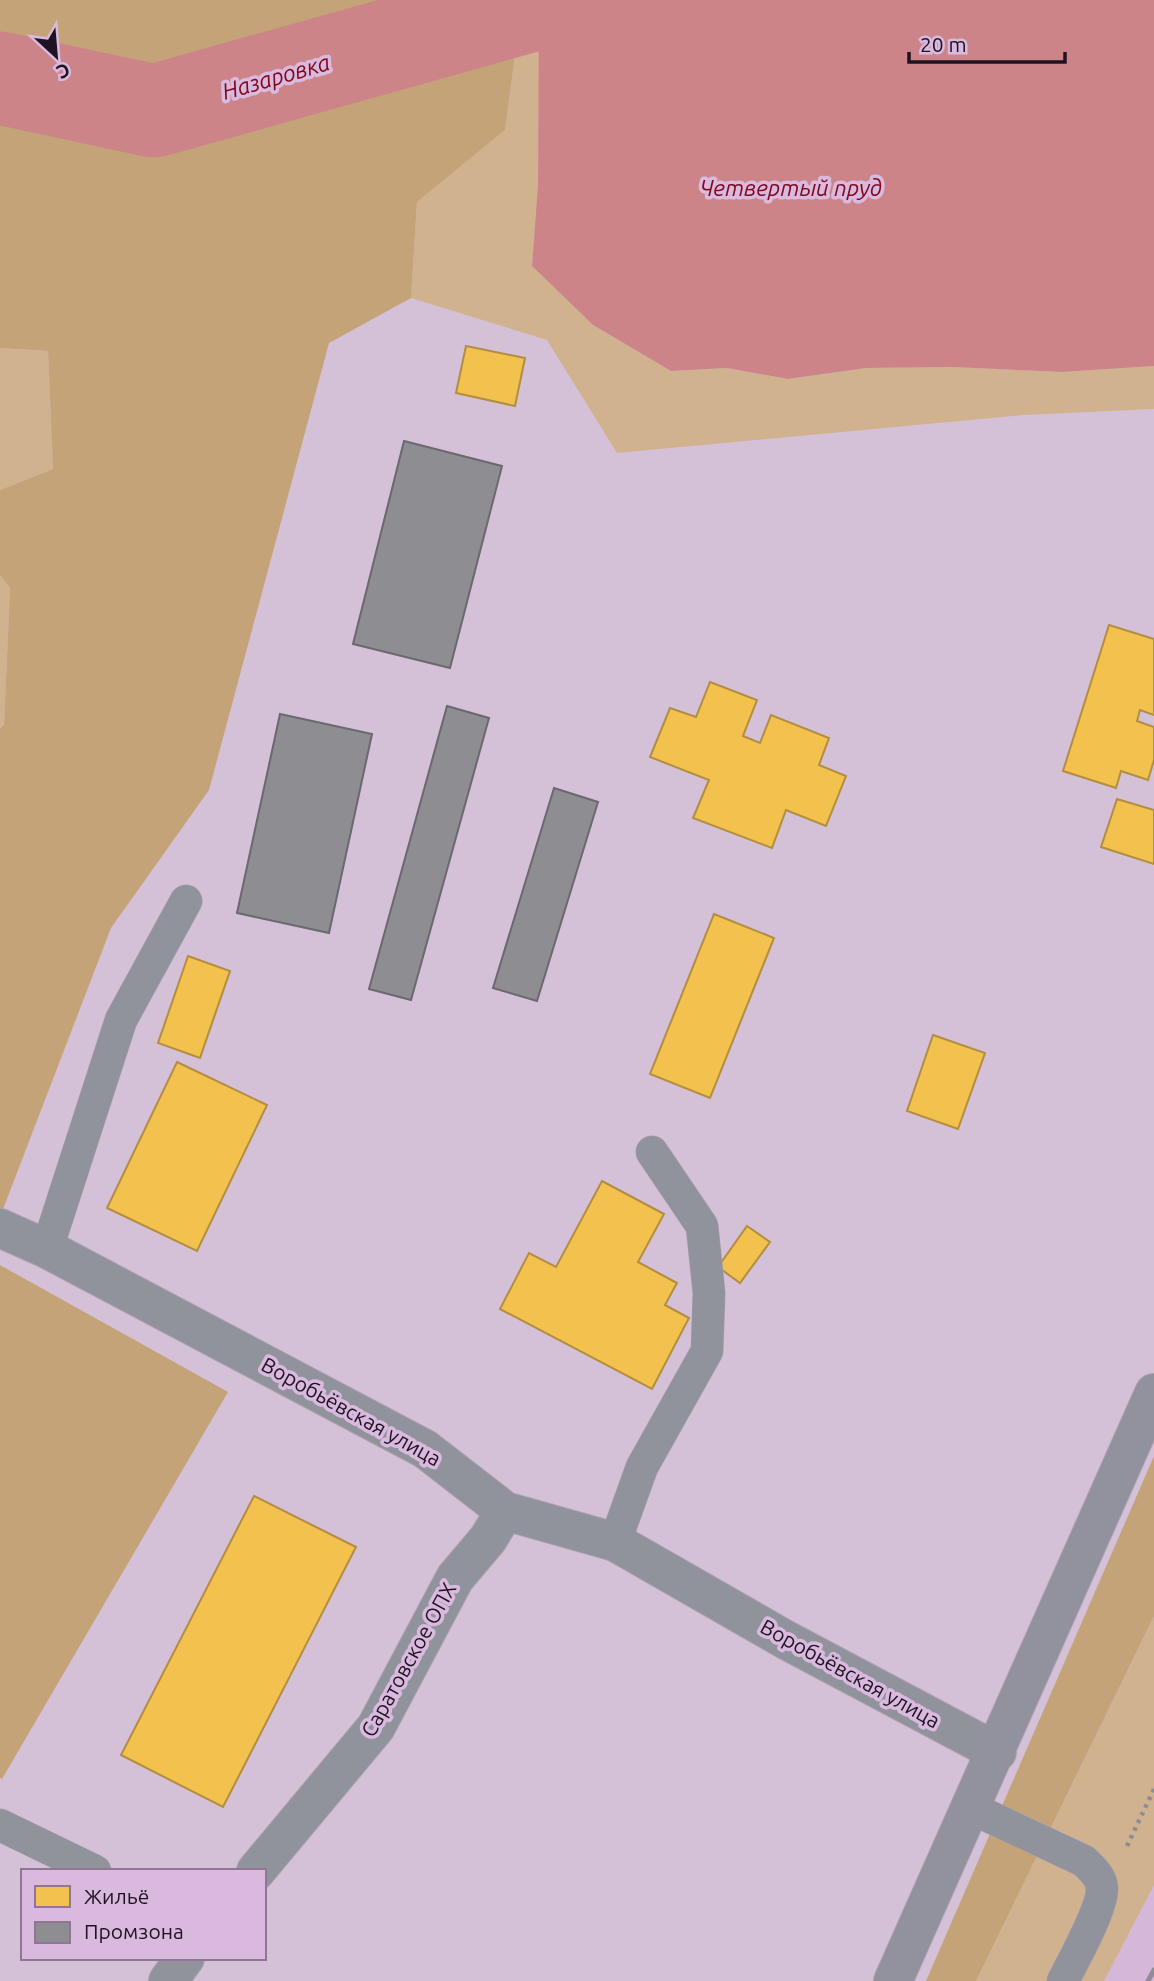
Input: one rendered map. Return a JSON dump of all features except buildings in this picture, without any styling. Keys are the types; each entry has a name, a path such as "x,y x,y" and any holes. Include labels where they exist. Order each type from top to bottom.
{"street":[{"name":"Воробьёвская улица","path":"0,1228 47,1249 425,1449 505,1511 615,1542 786,1640 997,1752"},
{"path":"894,1981 1154,1394"},
{"name":"Саратовское ОПХ","path":"258,1869 376,1727 455,1578 488,1539 505,1511"},
{"path":"168,1981 184,1960"}],"lane":[{"path":"47,1249 121,1020 186,901"},
{"path":"615,1542 642,1467 707,1351 709,1293 702,1226 652,1152"},
{"path":"971,1808 1084,1861 1097,1874 1102,1889 1098,1908 1063,1981"},
{"path":"0,1825 91,1869"}],"path":[{"path":"1097,1874 1121,1860 1154,1789"}],"shaded area":[{"path":"0,0 512,0 518,33 505,130 417,202 411,298 329,343 209,790 111,928 0,1217 0,729 4,725 10,588 0,575 0,490 53,469 48,351 0,348"},
{"path":"512,0 539,0 540,3 538,184 532,266 593,325 671,371 727,368 788,379 866,368 953,367 1062,372 1154,366 1154,409 1024,415 617,453 547,340 411,298 417,202 505,130 518,33"},
{"path":"0,348 48,351 53,469 0,490"},
{"path":"0,575 10,588 4,725 0,729"},
{"path":"0,1265 228,1392 2,1779 0,1778"},
{"path":"1154,1456 1154,1616 976,1981 926,1981"},
{"path":"1154,1616 1154,1885 1104,1981 976,1981"},
{"path":"1154,1885 1154,1981 1104,1981"}],"water":[{"name":"Четвертый пруд","path":"539,0 1154,0 1154,366 1062,372 953,367 866,368 788,379 727,368 671,371 593,325 532,266 538,184"}],"waterway":[{"name":"Назаровка","path":"0,78 154,111 550,0"}],"railway":[{"path":"1148,1981 1154,1970"}]}
